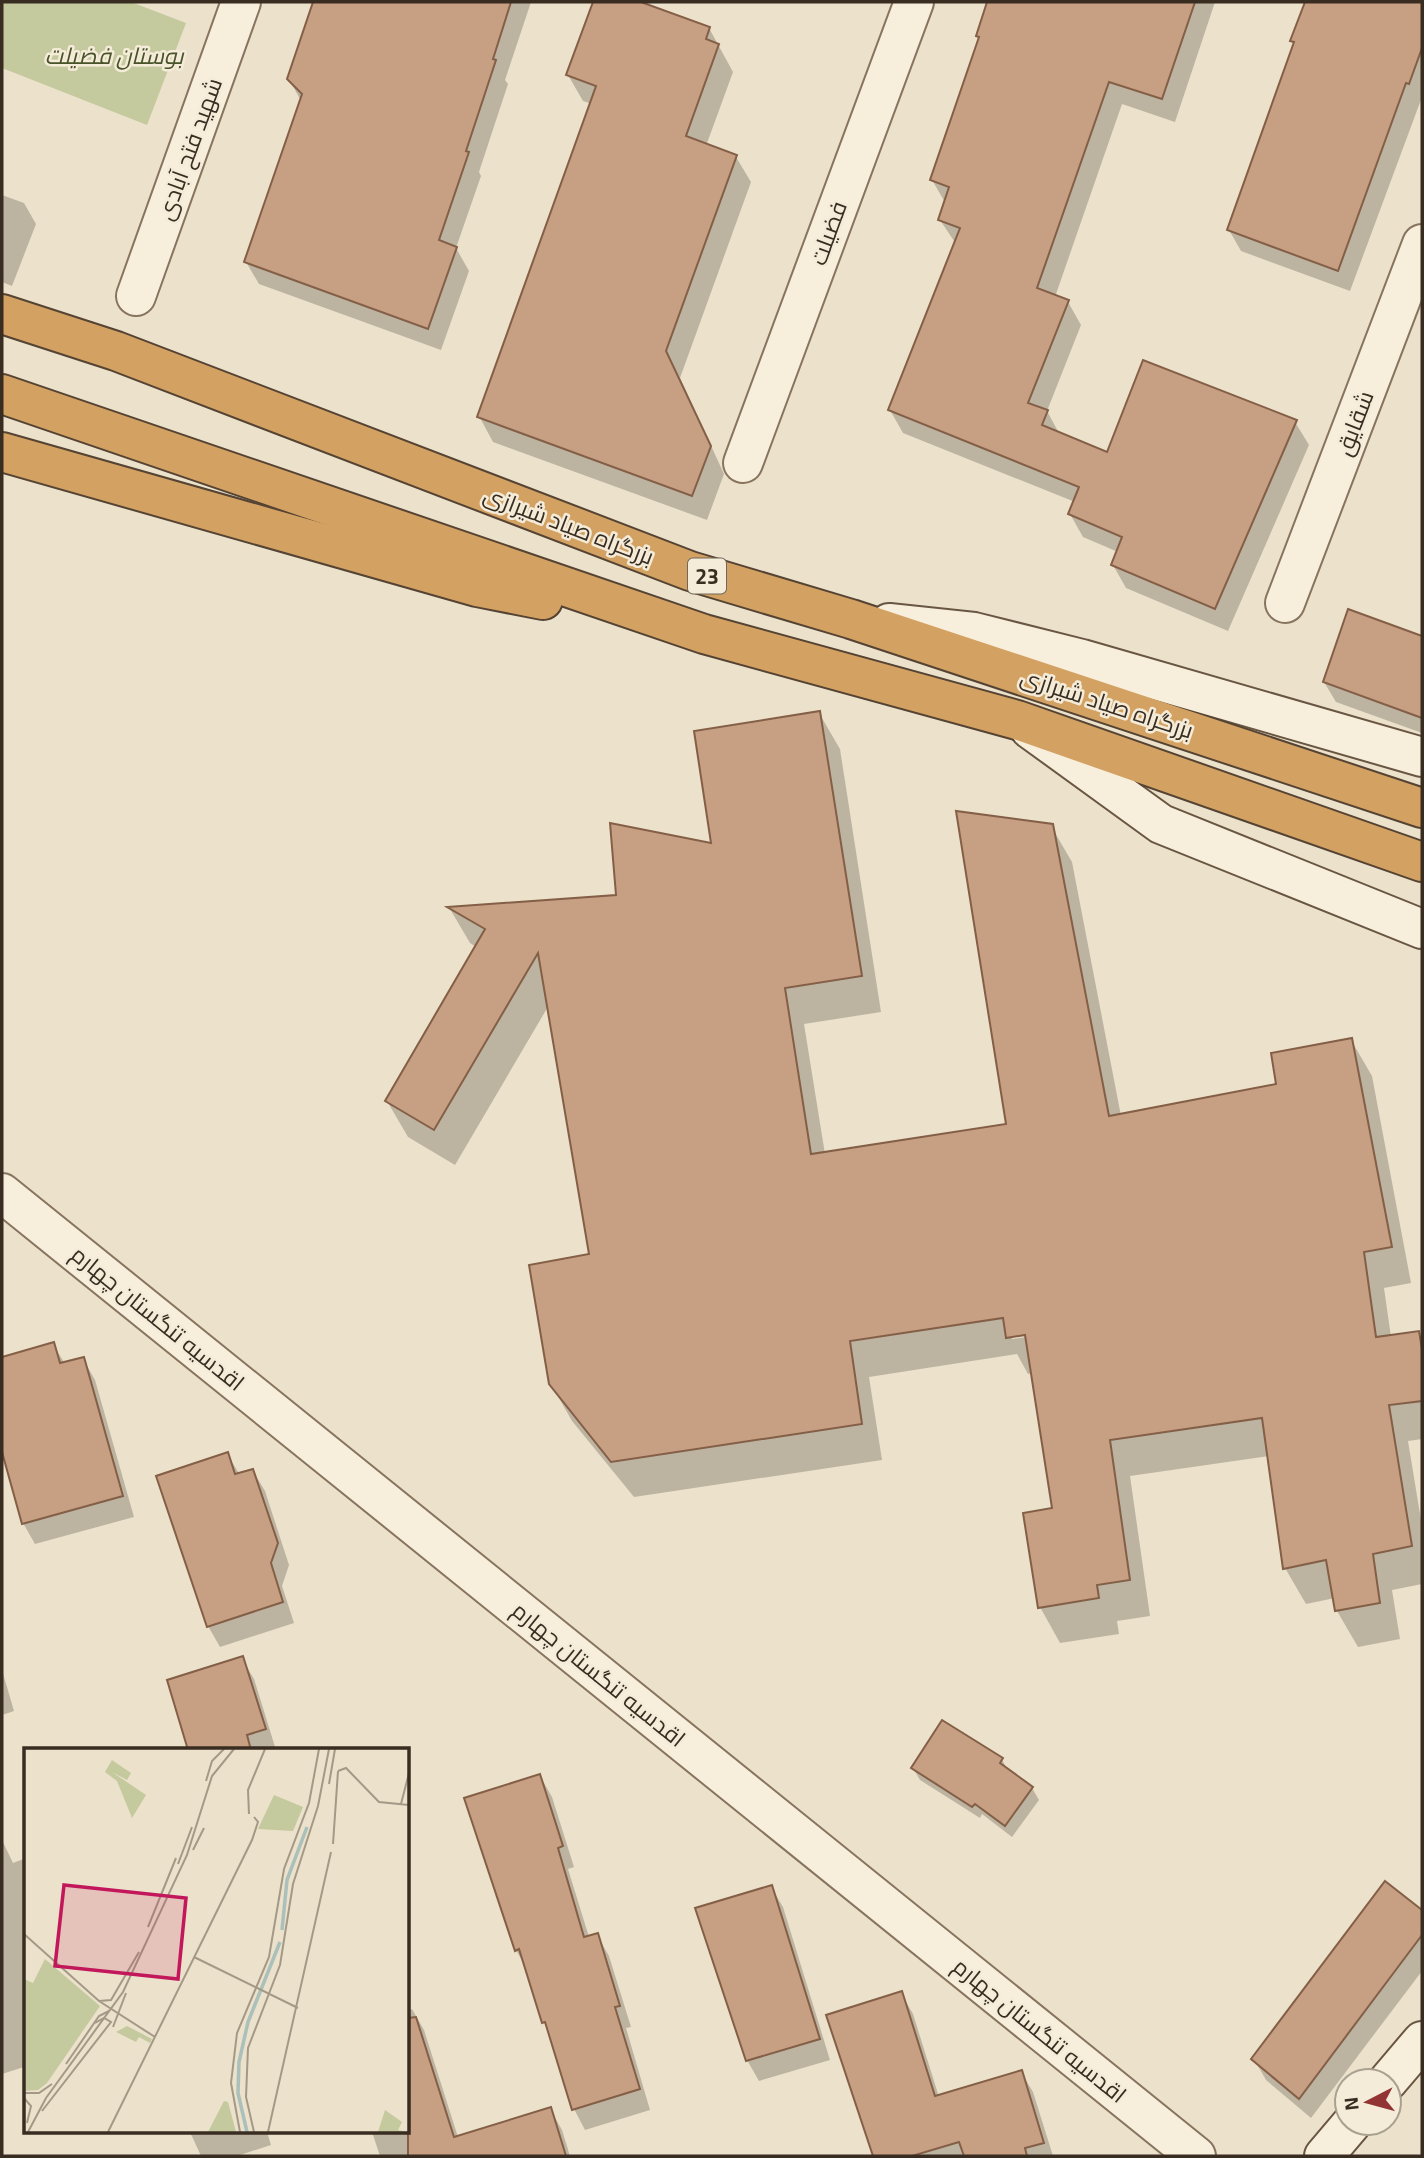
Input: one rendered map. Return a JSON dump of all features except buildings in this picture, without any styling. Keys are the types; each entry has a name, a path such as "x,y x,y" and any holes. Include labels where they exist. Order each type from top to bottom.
{"highway":[{"name":"بزرگراه صیاد شیرازی","path":"2,314 116,351 690,571 851,618 1422,808"},
{"name":"بزرگراه صیاد شیرازی","path":"2,394 704,634 1017,720 1422,862"},
{"path":"2,452 477,587 704,634"}],"street":[{"name":"شهید فتح آبادی","path":"136,296 241,2"},
{"name":"فضیلت","path":"743,463 914,2"},
{"name":"شقایق","path":"1285,603 1422,244"},
{"path":"851,618 974,632 1083,659 1422,757"},
{"path":"1017,720 1161,824 1422,929"},
{"name":"اقدسیه تنگستان چهارم","path":"2,1193 1196,2156"},
{"path":"1400,2067 1422,2041"},
{"path":"1324,2156 1340,2137"}],"green space":[{"name":"بوستان فضیلت","path":"2,2 131,2 186,23 147,125 2,68"}]}
